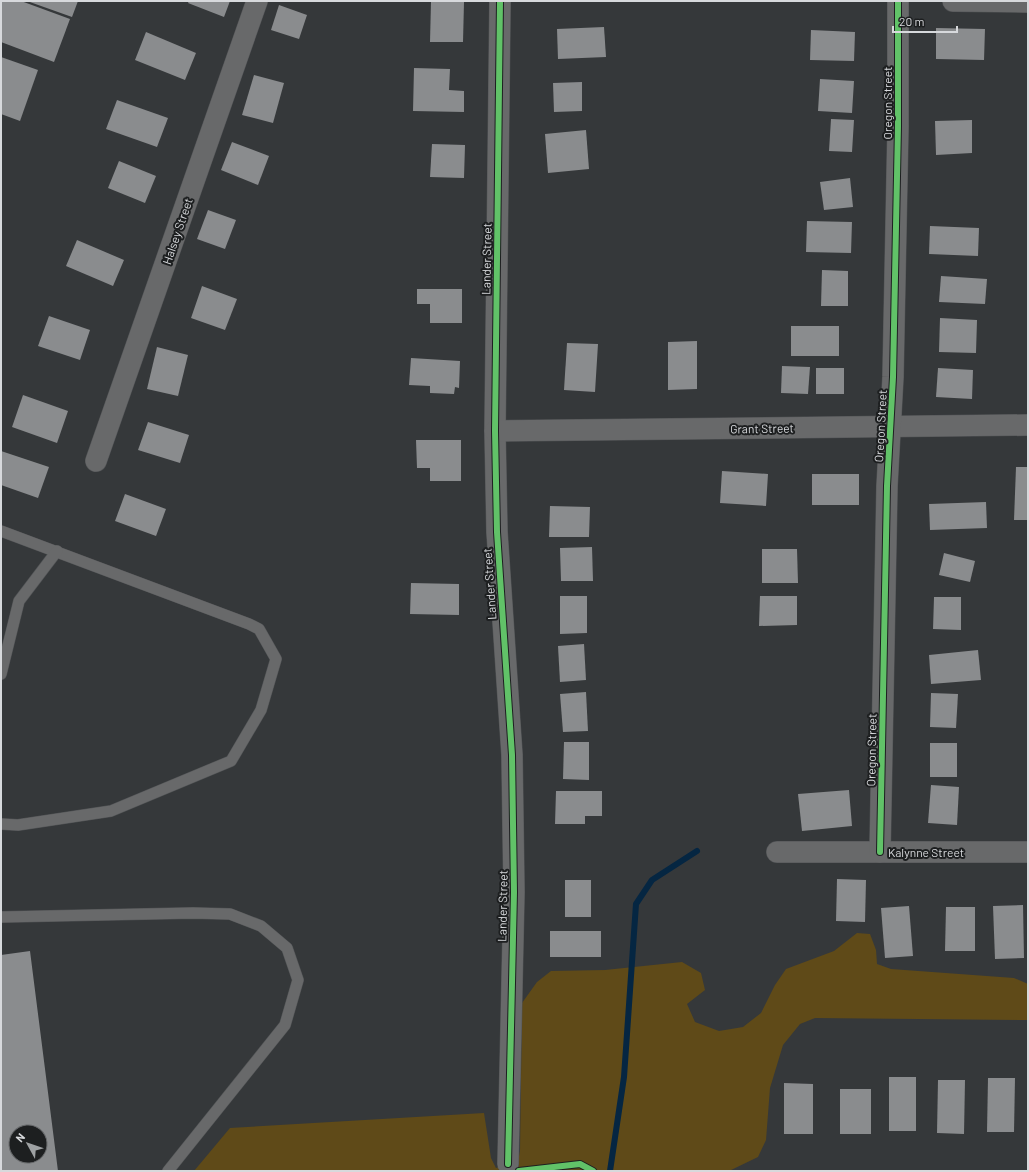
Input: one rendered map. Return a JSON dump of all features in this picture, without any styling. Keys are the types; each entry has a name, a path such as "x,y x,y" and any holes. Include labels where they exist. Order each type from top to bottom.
{"street":[{"name":"Halsey Street","path":"96,461 257,1"},
{"name":"Lander Street","path":"500,1 495,431 497,532 512,762 514,892 508,1164"},
{"name":"Oregon Street","path":"880,852 887,486 894,369 898,126 898,1"},
{"path":"952,1 1028,2"},
{"name":"Grant Street","path":"495,431 1028,425"},
{"name":"Kalynne Street","path":"777,852 1028,852"}],"lane":[{"path":"1,531 259,628 276,659 261,710 231,762 111,811 18,824 1,824"},
{"path":"1,674 18,601 57,551"},
{"path":"1,917 193,913 230,914 261,926 287,948 298,980 285,1026 168,1171"}],"shaded area":[{"path":"857,933 870,934 876,950 877,964 891,969 1014,978 1028,984 1028,1020 815,1018 800,1024 783,1045 770,1088 766,1140 758,1157 729,1171 194,1171 230,1128 484,1113 491,1158 496,1168 518,1161 520,1151 522,1003 537,982 551,971 605,970 682,962 701,973 705,990 687,1004 695,1022 719,1031 743,1027 761,1013 775,985 786,969 834,951"}],"building":[{"path":"1,1 21,1 70,19 54,62 1,42"},
{"path":"27,1 78,1 72,17"},
{"path":"189,1 230,1 224,17 188,3"},
{"path":"431,2 464,2 463,42 430,42"},
{"path":"279,5 307,15 299,39 271,30"},
{"path":"604,27 606,57 558,59 557,29"},
{"path":"936,28 985,29 984,60 936,59"},
{"path":"811,30 855,32 854,61 810,60"},
{"path":"146,32 196,53 185,80 135,60"},
{"path":"1,57 38,70 20,121 1,114"},
{"path":"414,68 450,69 449,90 464,91 464,112 413,111"},
{"path":"254,75 284,83 273,123 242,115"},
{"path":"820,79 854,81 852,113 818,111"},
{"path":"582,82 582,111 554,112 553,83"},
{"path":"117,100 168,118 157,147 106,129"},
{"path":"831,119 854,120 852,152 829,151"},
{"path":"972,120 972,153 936,155 935,121"},
{"path":"586,130 589,169 548,173 545,134"},
{"path":"232,142 269,156 258,185 221,170"},
{"path":"432,144 465,145 464,178 430,177"},
{"path":"119,161 156,176 145,203 108,188"},
{"path":"850,178 853,207 824,210 820,182"},
{"path":"208,210 236,220 225,249 197,239"},
{"path":"807,221 852,222 851,253 806,252"},
{"path":"930,226 979,228 978,256 929,254"},
{"path":"77,240 124,260 113,286 66,266"},
{"path":"822,270 848,271 848,306 821,306"},
{"path":"941,276 987,279 985,304 939,302"},
{"path":"202,286 237,299 225,330 191,318"},
{"path":"417,289 462,289 462,323 430,323 430,304 417,304"},
{"path":"49,316 90,330 80,360 38,346"},
{"path":"940,318 977,320 976,353 939,352"},
{"path":"791,326 839,326 839,356 791,356"},
{"path":"697,341 697,389 668,390 668,342"},
{"path":"567,343 598,344 595,392 564,390"},
{"path":"157,347 188,355 178,396 147,389"},
{"path":"411,358 460,361 459,388 455,387 454,394 430,393 430,386 409,385"},
{"path":"782,366 810,367 808,394 781,393"},
{"path":"816,368 844,368 844,394 816,394"},
{"path":"938,368 973,370 972,399 936,397"},
{"path":"23,395 68,411 57,443 12,427"},
{"path":"148,422 189,435 180,463 138,450"},
{"path":"416,440 461,440 461,481 430,481 430,468 417,468"},
{"path":"1,451 49,467 38,498 1,485"},
{"path":"1016,467 1028,467 1028,520 1014,520"},
{"path":"722,471 768,474 766,506 720,503"},
{"path":"812,474 859,474 859,505 812,505"},
{"path":"125,494 166,509 156,536 115,521"},
{"path":"986,502 987,528 930,530 929,504"},
{"path":"550,506 590,507 589,537 549,537"},
{"path":"592,547 593,581 561,581 560,548"},
{"path":"762,549 797,549 798,583 762,583"},
{"path":"944,553 975,561 970,582 939,575"},
{"path":"411,583 459,584 459,615 410,614"},
{"path":"560,596 587,596 587,633 560,634"},
{"path":"760,596 797,596 797,625 759,626"},
{"path":"934,597 961,597 961,630 933,629"},
{"path":"584,644 586,680 560,682 558,646"},
{"path":"978,650 981,680 931,684 929,655"},
{"path":"586,692 588,731 563,732 560,694"},
{"path":"931,693 958,694 956,728 930,727"},
{"path":"564,742 589,742 589,780 563,779"},
{"path":"930,743 957,743 957,777 930,777"},
{"path":"931,785 959,787 957,825 928,823"},
{"path":"849,790 852,826 802,831 798,794"},
{"path":"556,791 602,791 602,816 585,816 585,824 555,824"},
{"path":"837,879 866,880 865,922 836,921"},
{"path":"565,880 591,880 591,917 565,917"},
{"path":"1023,905 1024,958 995,959 993,906"},
{"path":"909,906 913,956 885,958 881,908"},
{"path":"946,907 975,907 975,951 945,951"},
{"path":"550,931 601,931 601,957 550,957"},
{"path":"30,951 58,1171 1,1171 1,955"},
{"path":"889,1077 916,1077 916,1131 889,1131"},
{"path":"988,1078 1015,1078 1014,1132 987,1132"},
{"path":"938,1080 965,1080 964,1134 937,1133"},
{"path":"784,1083 813,1084 813,1134 784,1134"},
{"path":"840,1089 871,1089 871,1134 840,1134"}],"waterway":[{"path":"610,1171 624,1077 636,904 652,880 697,851"}],"cycle path":[{"path":"500,1 495,431 497,532 512,755 514,892 508,1164"},
{"path":"880,852 887,486 893,377 898,126 898,1"},
{"path":"519,1171 580,1164 593,1171"}]}
